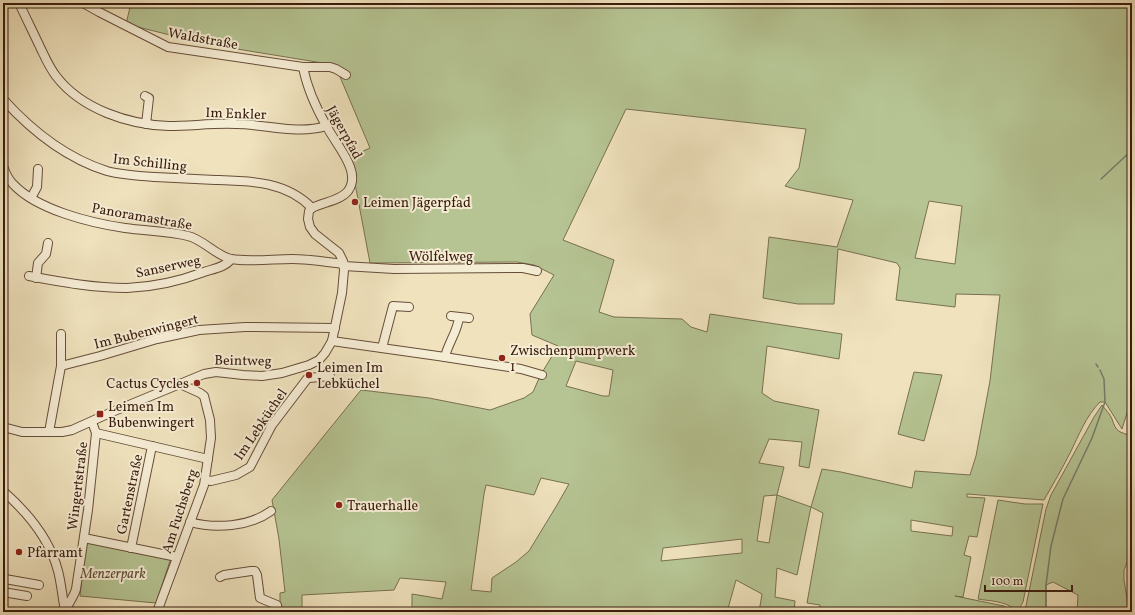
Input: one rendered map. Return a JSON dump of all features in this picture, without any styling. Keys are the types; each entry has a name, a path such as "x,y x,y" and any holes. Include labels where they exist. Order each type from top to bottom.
{"street":[{"name":"Im Enkler","path":"19,3 52,70 59,80 84,102 98,109 146,124 168,126 237,124 302,129 326,126"},
{"name":"Waldstraße","path":"83,3 168,47 303,67"},
{"path":"303,67 330,67 346,75"},
{"name":"Jägerpfad","path":"303,67 311,95 326,126 348,162 352,175 352,182 348,190 343,195 312,208"},
{"path":"146,124 149,97"},
{"name":"Im Schilling","path":"3,99 16,113 49,142 67,153 97,167 115,173 144,176 256,182 274,186 293,193 312,208"},
{"name":"Panoramastraße","path":"3,166 5,176 31,198 45,206 91,222 192,237 217,253 231,258 245,260 304,259 344,265"},
{"path":"31,198 37,187 38,169"},
{"path":"312,208 309,212 308,218 311,230 337,251 344,265"},
{"name":"Sanserweg","path":"48,243 46,254 38,263 33,277 95,286 125,288 175,281 223,266 229,262 231,258"},
{"name":"Wölfelweg","path":"344,265 399,269 523,268 537,271"},
{"name":"Beintweg","path":"3,427 22,432 62,432 72,430 92,422 199,375 210,372 262,376 282,373 309,366 322,357 332,341 343,284 344,265"},
{"path":"382,348 390,306 409,307"},
{"path":"445,357 458,323 455,316 469,318"},
{"name":"Im Bubenwingert","path":"61,366 157,339 199,330 245,327 335,328"},
{"path":"49,432 61,366 61,334"},
{"path":"332,341 527,370 542,375"},
{"name":"Im Lebküchel","path":"205,480 210,481 236,475 249,468 272,425 307,379 330,376"},
{"name":"Am Fuchsberg","path":"157,612 205,480 211,434 205,398 202,394 180,384"},
{"path":"92,422 96,433 208,458"},
{"name":"Wingertstraße","path":"66,610 75,593 84,538 96,433"},
{"name":"Gartenstraße","path":"131,548 152,446"},
{"path":"3,492 17,503 32,522 49,548 58,570 66,610"},
{"path":"190,522 203,525 235,524 254,520 271,511"},
{"path":"84,538 177,557"},
{"path":"220,577 224,575 255,571 257,575 260,598 277,604 278,612"},
{"path":"3,584 5,579 39,585"},
{"path":"3,592 27,596"},
{"path":"3,611 8,612"}],"green space":[{"path":"131,3 1132,3 1132,397 1122,429 1105,402 1100,402 1087,420 1044,500 967,494 967,497 985,498 977,537 969,536 964,555 971,557 963,597 955,596 1004,606 1011,612 819,612 820,605 807,603 823,513 811,507 797,575 777,568 775,597 795,601 794,612 759,612 762,594 736,580 727,612 441,612 412,609 412,594 442,599 446,582 400,578 394,590 302,595 302,612 280,612 280,593 285,592 279,539 272,500 361,390 429,398 490,410 524,398 533,392 540,376 558,346 532,335 530,314 554,275 534,265 517,262 370,263 350,157 370,148 335,65 237,49 126,24","holes":["626,109 806,129 799,168 785,186 853,200 837,247 769,237 763,298 798,304 834,304 838,249 897,263 900,268 896,300 955,307 956,294 1000,295 990,381 976,456 970,475 915,471 912,488 822,469 811,507 777,495 784,467 759,463 769,439 802,442 799,466 809,468 819,410 774,401 762,393 767,346 839,359 842,334 710,314 707,332 691,327 682,319 614,317 599,312 614,260 563,240","929,201 962,206 955,264 915,258","576,361 613,370 609,396 603,396 566,386","541,478 569,484 529,551 516,562 492,578 491,592 471,590 486,485 534,495","777,495 769,543 757,541 764,496","911,520 953,527 952,536 911,531","742,539 742,553 661,561 663,548"]},
{"path":"914,372 942,375 924,441 898,434"},
{"path":"1102,405 1110,415 1115,427 1121,432 1132,436 1132,551 1124,570 1129,612 1077,612 1078,595 1053,582 1046,585 1046,612 1019,612 1026,606 1046,509 1051,495"},
{"path":"998,500 1025,504 1043,504 1023,602 1020,607 1016,609 1006,604 978,599"},
{"name":"Menzerpark","path":"86,541 171,558 156,603 80,596"},
{"path":"1132,561 1132,610 1128,571"}],"waterway":[{"path":"1101,179 1132,150"},
{"path":"1046,612 1046,585 1051,546 1063,499 1092,438 1105,402 1104,379 1100,370"}],"place":[{"name":"Leimen Jägerpfad","path":"355,202"},
{"name":"Zwischenpumpwerk 1","path":"502,358"},
{"name":"Leimen Im Lebküchel","path":"309,375"},
{"name":"Cactus Cycles","path":"197,383"},
{"name":"Leimen Im Bubenwingert","path":"100,414"},
{"name":"Trauerhalle","path":"339,505"},
{"name":"Pfarramt","path":"19,552"}]}
